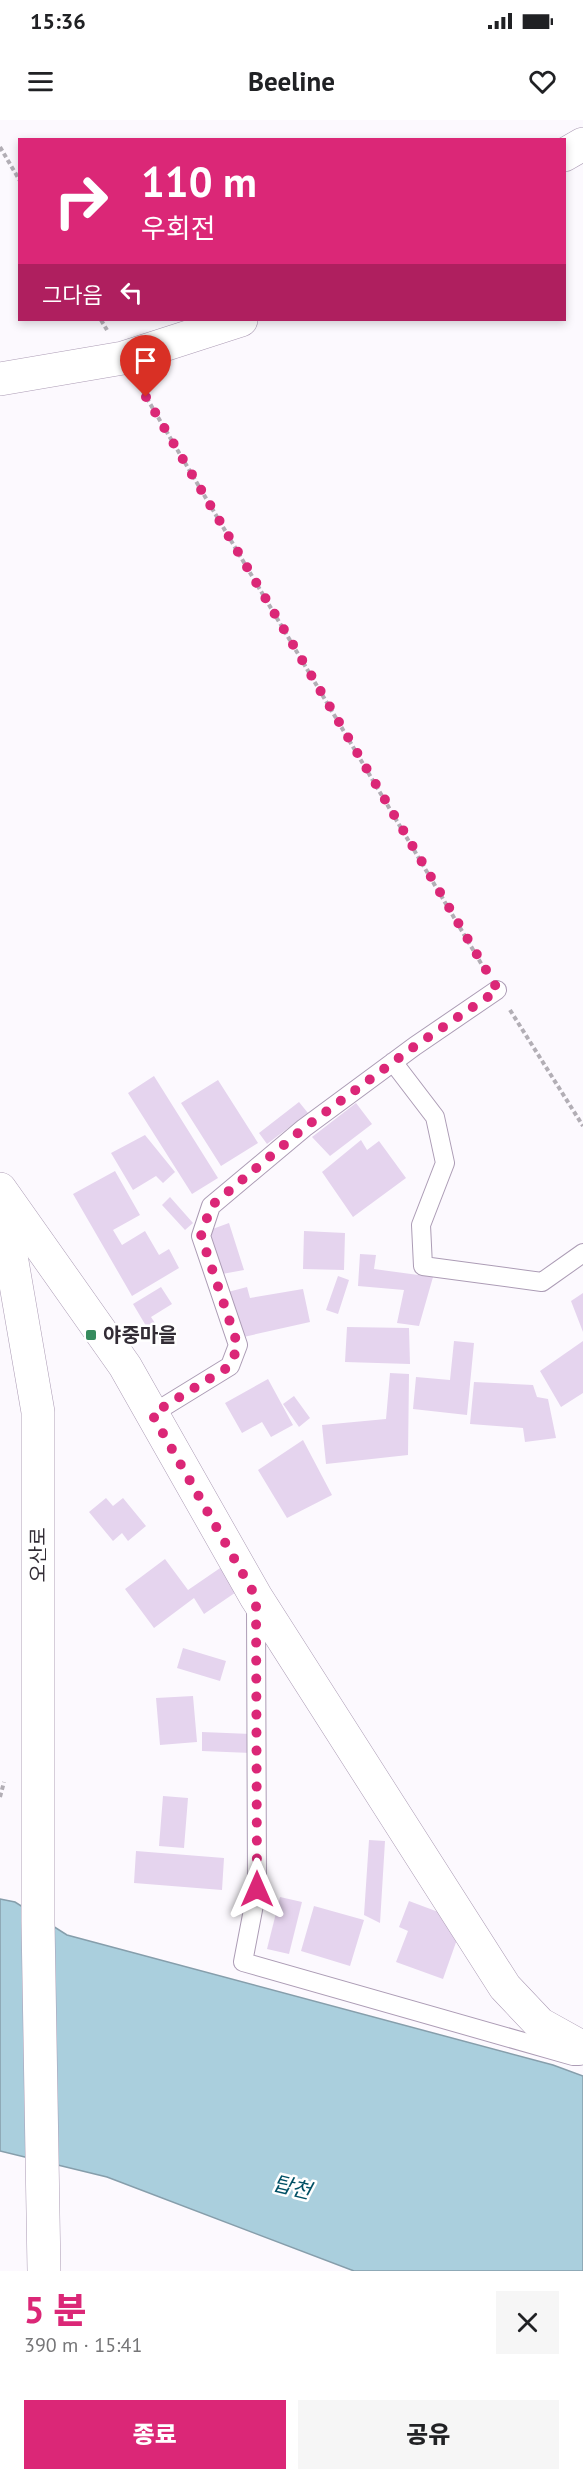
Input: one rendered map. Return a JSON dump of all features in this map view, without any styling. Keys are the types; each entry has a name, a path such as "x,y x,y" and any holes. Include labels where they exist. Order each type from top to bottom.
{"street":[{"path":"566,154 583,144"},
{"path":"0,379 123,358 238,321"},
{"path":"0,1190 125,1366 256,1597 505,1987 540,2024 583,2048"},
{"name":"오산로","path":"0,1190 5,1254 38,1412 38,1922 44,2271"}],"lane":[{"path":"152,1414 230,1366 238,1346 201,1236 211,1206 304,1128 393,1062 498,990"},
{"path":"393,1062 435,1117 445,1163 421,1225 423,1266 542,1282 583,1253"},
{"path":"256,1597 257,1889 243,1962 562,2053 583,2056"}],"path":[{"path":"0,147 18,178"},
{"path":"102,321 498,990 583,1126"}],"water":[{"name":"탑천","path":"0,1899 15,1902 67,1935 553,2065 583,2076 583,2271 354,2271 107,2177 0,2151"}],"building":[{"path":"154,1076 218,1178 192,1194 128,1093"},
{"path":"218,1080 258,1143 221,1166 181,1103"},
{"path":"299,1102 308,1113 267,1144 259,1133"},
{"path":"356,1103 372,1124 330,1156 312,1137"},
{"path":"145,1135 175,1172 163,1183 156,1176 133,1190 111,1153"},
{"path":"361,1140 367,1150 379,1141 406,1178 353,1217 322,1172"},
{"path":"115,1171 140,1215 113,1230 122,1245 145,1231 159,1255 169,1249 179,1268 132,1296 73,1194"},
{"path":"170,1197 193,1223 185,1230 162,1205"},
{"path":"229,1223 244,1270 222,1274 207,1231"},
{"path":"304,1231 345,1233 344,1270 303,1269"},
{"path":"360,1254 376,1255 374,1269 433,1277 419,1326 397,1323 404,1290 358,1286"},
{"path":"338,1276 349,1280 338,1314 326,1310"},
{"path":"161,1287 172,1304 151,1317 164,1337 155,1341 133,1304"},
{"path":"247,1287 250,1298 303,1289 310,1322 239,1338 228,1292"},
{"path":"583,1293 583,1332 571,1301"},
{"path":"347,1327 409,1328 410,1364 345,1362"},
{"path":"454,1341 474,1343 467,1415 413,1409 416,1377 450,1380"},
{"path":"583,1341 583,1393 561,1407 540,1371"},
{"path":"390,1373 409,1374 408,1455 326,1464 322,1425 386,1419"},
{"path":"268,1379 293,1425 271,1437 262,1422 242,1433 225,1403"},
{"path":"474,1382 533,1385 537,1397 548,1399 556,1438 525,1442 523,1428 470,1424"},
{"path":"294,1396 310,1418 299,1427 283,1404"},
{"path":"303,1440 332,1495 287,1518 258,1470"},
{"path":"106,1498 113,1506 123,1498 146,1526 128,1541 122,1533 113,1541 89,1512"},
{"path":"165,1559 188,1590 226,1564 242,1588 204,1614 194,1598 154,1628 125,1589"},
{"path":"183,1648 226,1661 220,1681 177,1668"},
{"path":"193,1696 197,1742 160,1745 156,1698"},
{"path":"202,1732 251,1734 251,1753 202,1751"},
{"path":"163,1796 188,1798 184,1848 159,1846"},
{"path":"369,1840 385,1841 380,1923 364,1915"},
{"path":"136,1851 224,1858 222,1890 134,1883"},
{"path":"280,1897 302,1902 289,1954 267,1949"},
{"path":"409,1901 449,1916 460,1931 443,1979 396,1962 408,1931 399,1927"},
{"path":"314,1906 364,1920 350,1966 301,1951"}],"place":[{"name":"야중마을","path":"91,1335"}],"route":[{"path":"146,397 498,990 415,1046 304,1128 211,1206 201,1236 238,1346 230,1366 152,1414 256,1597 257,1889"}]}
